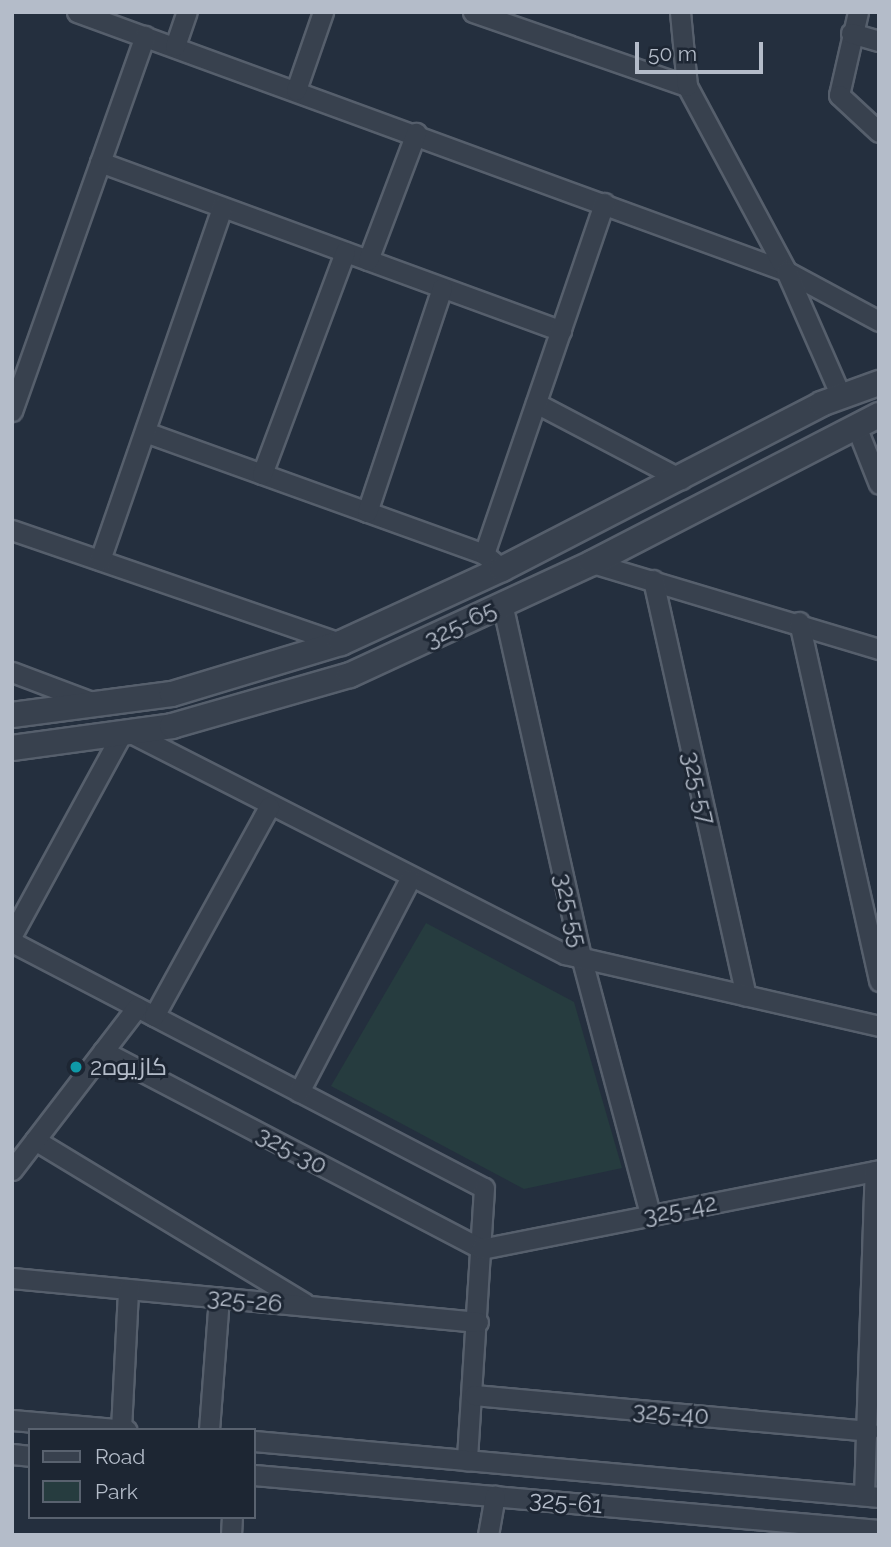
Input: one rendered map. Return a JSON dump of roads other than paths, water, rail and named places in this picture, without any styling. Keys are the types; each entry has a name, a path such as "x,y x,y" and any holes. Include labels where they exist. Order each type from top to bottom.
{"street":[{"path":"77,12 416,133 786,271 879,321"},
{"path":"175,46 187,12"},
{"path":"296,90 323,12"},
{"path":"473,12 687,86"},
{"path":"681,12 687,86 786,271 841,396"},
{"path":"858,12 851,33 839,95 879,132"},
{"path":"851,33 879,41"},
{"path":"12,411 17,382 145,36"},
{"path":"368,260 416,133"},
{"path":"100,162 561,331"},
{"path":"149,433 367,512 493,562 536,403 604,203"},
{"path":"100,560 149,433 222,207"},
{"path":"262,474 345,252"},
{"path":"367,512 442,288"},
{"name":"325-65","path":"12,715 172,694 341,643 408,612 493,562 681,479 841,396 879,383"},
{"path":"536,403 681,479"},
{"path":"868,420 879,484"},
{"name":"325-65","path":"12,748 127,735 292,694 422,643 502,603 592,563 868,420"},
{"path":"12,530 341,643"},
{"path":"592,563 799,622 879,649"},
{"name":"325-57","path":"653,580 746,996"},
{"name":"325-55","path":"502,603 582,960 650,1214"},
{"path":"408,612 422,643"},
{"path":"799,622 879,981"},
{"path":"12,672 101,705"},
{"path":"12,935 127,735 410,879 582,960 879,1026"},
{"path":"12,1170 103,1051 145,1012 270,807"},
{"path":"299,1092 410,879"},
{"path":"12,942 484,1188 474,1395 467,1460"},
{"name":"325-30","path":"103,1051 481,1248"},
{"path":"35,1140 309,1306"},
{"path":"256,1441 872,1496 868,1431 877,1170"},
{"name":"325-42","path":"481,1248 877,1170"},
{"name":"325-26","path":"12,1278 478,1322"},
{"path":"121,1428 128,1289"},
{"path":"209,1428 219,1297"},
{"name":"325-40","path":"474,1395 868,1431"},
{"path":"12,1419 110,1428"},
{"name":"325-61","path":"256,1475 879,1530"},
{"path":"704,1514 710,1482"},
{"path":"488,1535 495,1496"}],"place":[{"name":"كازيوه2","path":"76,1067"}]}
